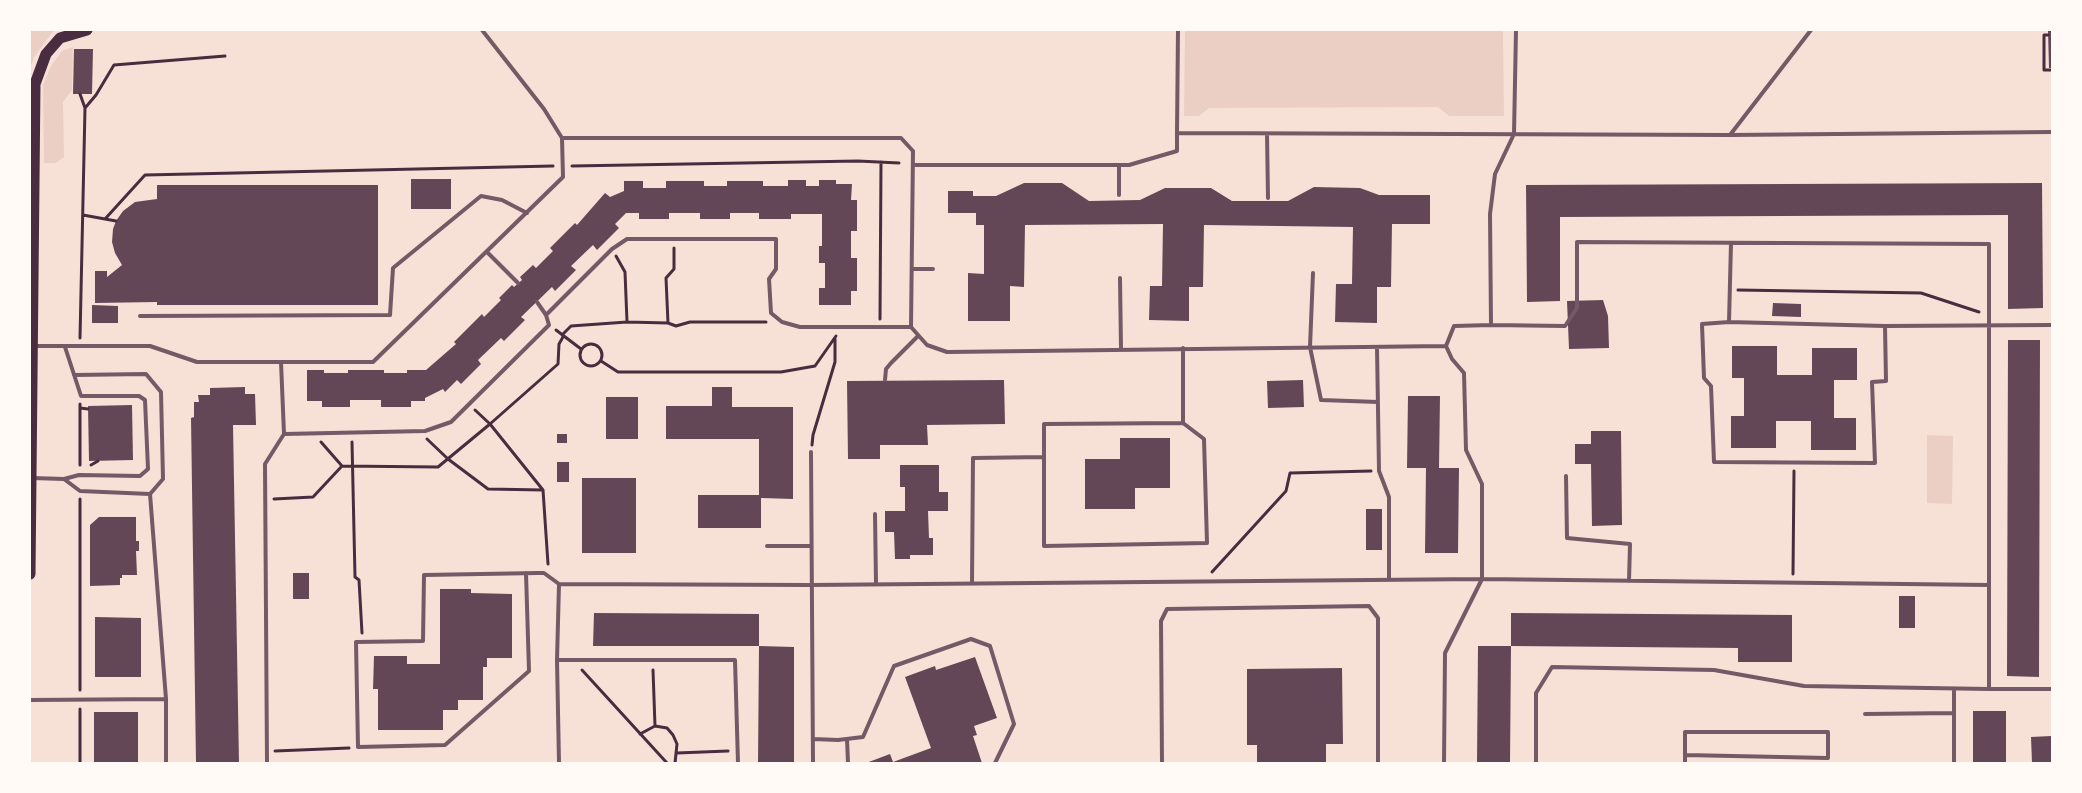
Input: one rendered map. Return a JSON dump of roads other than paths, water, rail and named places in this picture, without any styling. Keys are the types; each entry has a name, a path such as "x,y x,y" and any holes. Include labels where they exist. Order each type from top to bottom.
{"main road":[{"path":"30,574 32,125 35,84 46,54 60,38 88,30"}],"lane":[{"path":"32,346 150,346 196,362 373,362 563,177 562,138 544,109 482,30"},
{"path":"913,166 1129,165 1177,150 1178,30"},
{"path":"1491,325 1490,214 1495,174 1514,134 1516,30"},
{"path":"1730,135 1811,30"},
{"path":"1178,133 1730,135 2052,132"},
{"path":"1266,134 1268,198"},
{"path":"562,138 901,138 913,151 911,327 927,345 947,352 1446,346"},
{"path":"1119,165 1119,195"},
{"path":"140,316 390,315 393,268 481,196 502,200 527,213"},
{"path":"546,315 612,249 627,239 776,238 776,269 769,279 771,313 782,322 800,327 911,327"},
{"path":"1444,763 1445,653 1482,579 1482,484 1466,450 1464,373 1452,359 1446,346 1454,326 1565,326 1577,308 1577,242 1989,244 1989,689"},
{"path":"1729,322 1731,243"},
{"path":"487,252 518,283"},
{"path":"912,269 933,269"},
{"path":"1312,273 1310,347 1321,400 1378,402"},
{"path":"1120,278 1121,349"},
{"path":"284,434 419,432 451,422 549,325 546,315 537,302"},
{"path":"1885,326 1886,381 1872,382 1874,463 1714,462 1712,386 1704,378 1702,324 1729,322 1885,326 2052,325"},
{"path":"885,380 886,369 890,363 918,336"},
{"path":"31,478 64,479 79,475 140,476 148,469 145,400 139,396 81,396 65,347"},
{"path":"1378,347 1379,471 1389,497 1389,578"},
{"path":"1183,348 1183,423"},
{"path":"267,763 265,464 284,434 281,362"},
{"path":"74,375 146,374 161,392 163,479 150,494 166,699 166,763"},
{"path":"1183,423 1204,439 1207,544 1044,546 1044,424 1183,423"},
{"path":"811,452 810,585 813,763"},
{"path":"972,583 973,458 1044,457"},
{"path":"1566,476 1567,538 1630,544 1629,580"},
{"path":"64,479 80,491 150,494"},
{"path":"875,514 876,584"},
{"path":"768,546 811,546"},
{"path":"526,573 529,671 446,745 358,747 356,642 423,641 424,575 526,573 544,573 558,584 810,585 1389,578 1989,585"},
{"path":"558,584 559,763"},
{"path":"1162,763 1161,621 1167,609 1369,606 1378,618 1378,763"},
{"path":"813,739 863,737 894,666 971,639 990,646 1014,724 995,763"},
{"path":"557,660 735,660 738,763"},
{"path":"1536,763 1536,693 1552,667 1714,670 1804,686 1954,690 2052,689"},
{"path":"1954,690 1954,763"},
{"path":"30,700 166,699"},
{"path":"1865,714 1954,713"},
{"path":"1685,755 1828,758 1828,732 1686,732 1685,755 1685,763"},
{"path":"847,739 848,763"}]}
